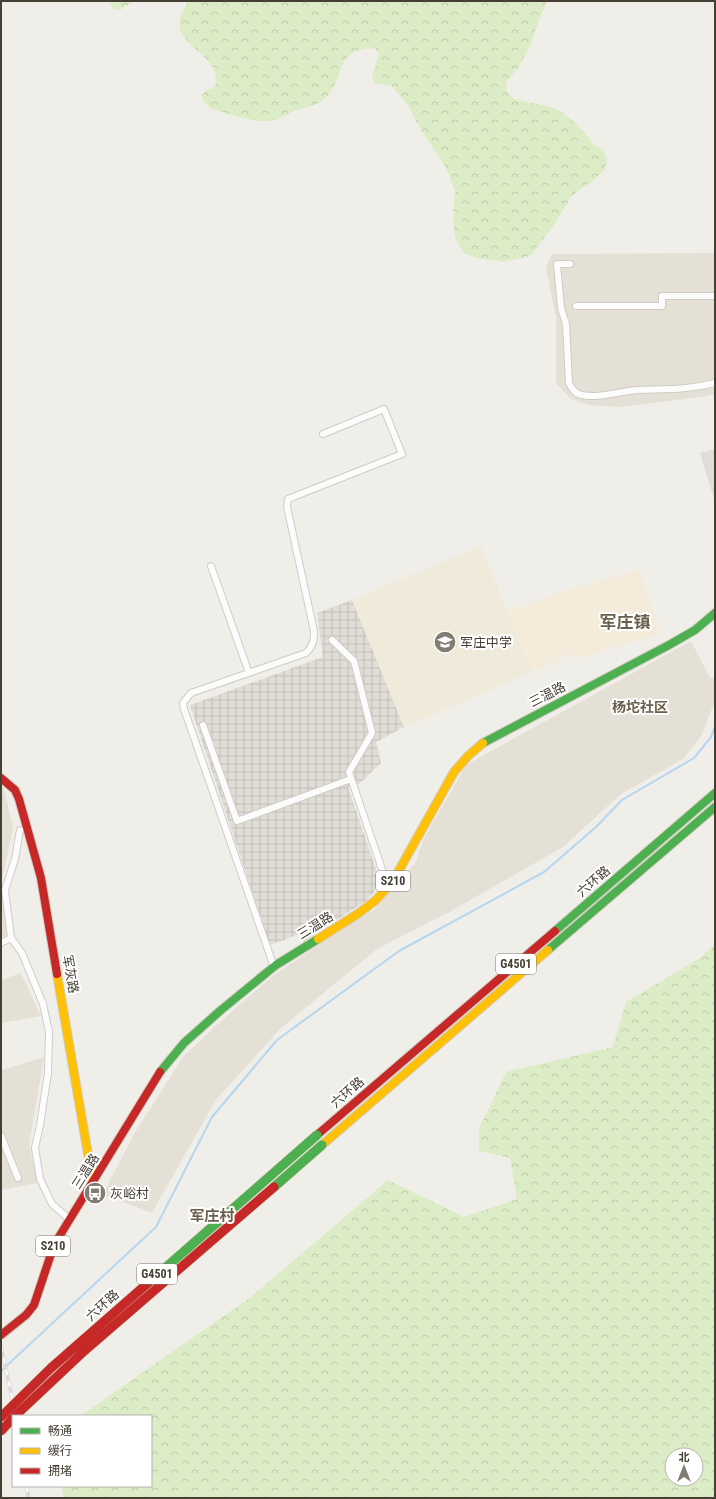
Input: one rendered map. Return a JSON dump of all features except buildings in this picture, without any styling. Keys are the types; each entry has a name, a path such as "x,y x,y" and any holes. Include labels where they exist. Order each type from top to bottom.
{"main road":[{"name":"三温路","path":"1,1335 26,1315 34,1305 54,1245 153,1082 174,1053 221,1010 274,967 359,913 376,900 393,881 432,808 454,772 468,756 486,741 669,645 695,630 715,613"},
{"name":"军灰路","path":"1,778 15,790 19,799 41,878 93,1183"},
{"name":"六环路","path":"1,1418 57,1362 317,1135 715,793"},
{"name":"六环路","path":"16,1415 56,1376 129,1312 715,807"},
{"path":"1,1431 12,1419"}],"street":[{"path":"570,264 557,264 561,308 566,324 569,383 573,391 581,395 594,396 637,390 680,389 715,383"},
{"path":"576,306 662,306 662,296 715,296"},
{"path":"274,967 183,703 191,693 306,653 312,647 314,641 314,631 287,507 288,499 402,454 384,409 323,434"},
{"path":"211,566 250,673"},
{"path":"332,640 354,661 372,733 349,772 388,887"},
{"path":"203,725 237,821 351,779"},
{"path":"20,830 15,858 5,890 11,938 22,953 43,1004 49,1032 48,1073 35,1148 40,1179 52,1204 69,1219"},
{"path":"1,943 11,938"},
{"path":"1,1136 18,1178"}],"shaded area":[{"path":"715,253 715,394 620,407 589,405 571,399 556,383 556,319 546,267 552,254"},
{"path":"715,449 715,502 700,453"},
{"name":"军庄中学","path":"481,546 532,672 404,727 352,600"},
{"path":"639,570 660,634 577,658 575,653 532,672 508,611 571,589"},
{"path":"352,600 404,727 376,742 381,763 359,784 348,787 381,884 366,901 304,941 300,934 270,945 190,705 323,657 317,613"},
{"path":"691,641 710,678 715,678 715,701 701,736 683,759 621,794 563,847 451,911 377,949 281,1028 215,1101 152,1213 103,1194 134,1134 183,1057 231,1012 273,976 335,933 374,910 416,862 423,840 466,765"},
{"path":"1,786 4,789 13,828 1,885"},
{"path":"1,892 10,933 1,938"},
{"path":"21,973 41,1016 1,1023 1,980"},
{"path":"44,1057 29,1145 38,1183 1,1190 1,1068 2,1070"}],"green space":[{"path":"108,1 134,1 120,10 114,10"},
{"path":"186,1 547,1 531,44 518,68 506,82 507,92 514,99 551,107 560,111 576,123 594,144 604,151 607,161 605,169 592,182 572,196 554,225 530,256 504,262 476,258 464,253 455,238 453,219 455,190 445,166 421,130 409,107 392,86 374,83 372,77 379,54 375,48 362,49 347,57 334,86 326,98 319,103 291,112 281,118 273,120 264,121 245,119 209,108 201,97 205,91 215,87 215,75 211,64 186,39 181,29 180,18 187,4"},
{"path":"715,944 715,1498 64,1498 61,1487 152,1487 152,1415 81,1415 251,1297 388,1180 464,1217 517,1199 510,1158 479,1151 479,1129 506,1072 613,1047 626,1002 700,958"}],"waterway":[{"path":"1,1371 156,1227 212,1117 277,1040 399,951 544,872 596,827 622,800 694,758 711,737 715,726"}],"railway":[{"path":"1,1346 16,1415"},
{"path":"10,1410 12,1420"},
{"path":"26,1487 29,1498"}],"traffic: fast":[{"path":"483,743 669,645 695,630 715,613"},
{"path":"555,931 715,793"},
{"path":"548,950 715,807"},
{"path":"160,1072 184,1043 221,1010 276,965 318,939"},
{"path":"148,1283 317,1135"},
{"path":"274,1187 322,1145"}],"traffic: slow":[{"path":"318,939 359,913 376,900 393,881 454,772 468,756 483,743"},
{"path":"322,1145 548,950"},
{"path":"57,974 93,1183"}],"traffic: jam":[{"path":"1,778 15,790 19,799 41,878 57,974"},
{"path":"317,1135 555,931"},
{"path":"1,1335 26,1315 34,1305 54,1245 160,1072"},
{"path":"16,1415 83,1352 274,1187"},
{"path":"1,1417 51,1368 148,1283"},
{"path":"1,1431 12,1419"}],"place":[{"name":"军庄中学","path":"445,642"},
{"name":"灰峪村","path":"95,1193"}],"district":[{"name":"军庄镇","path":"625,622"},
{"name":"杨坨社区","path":"640,707"},
{"name":"军庄村","path":"212,1216"}]}
